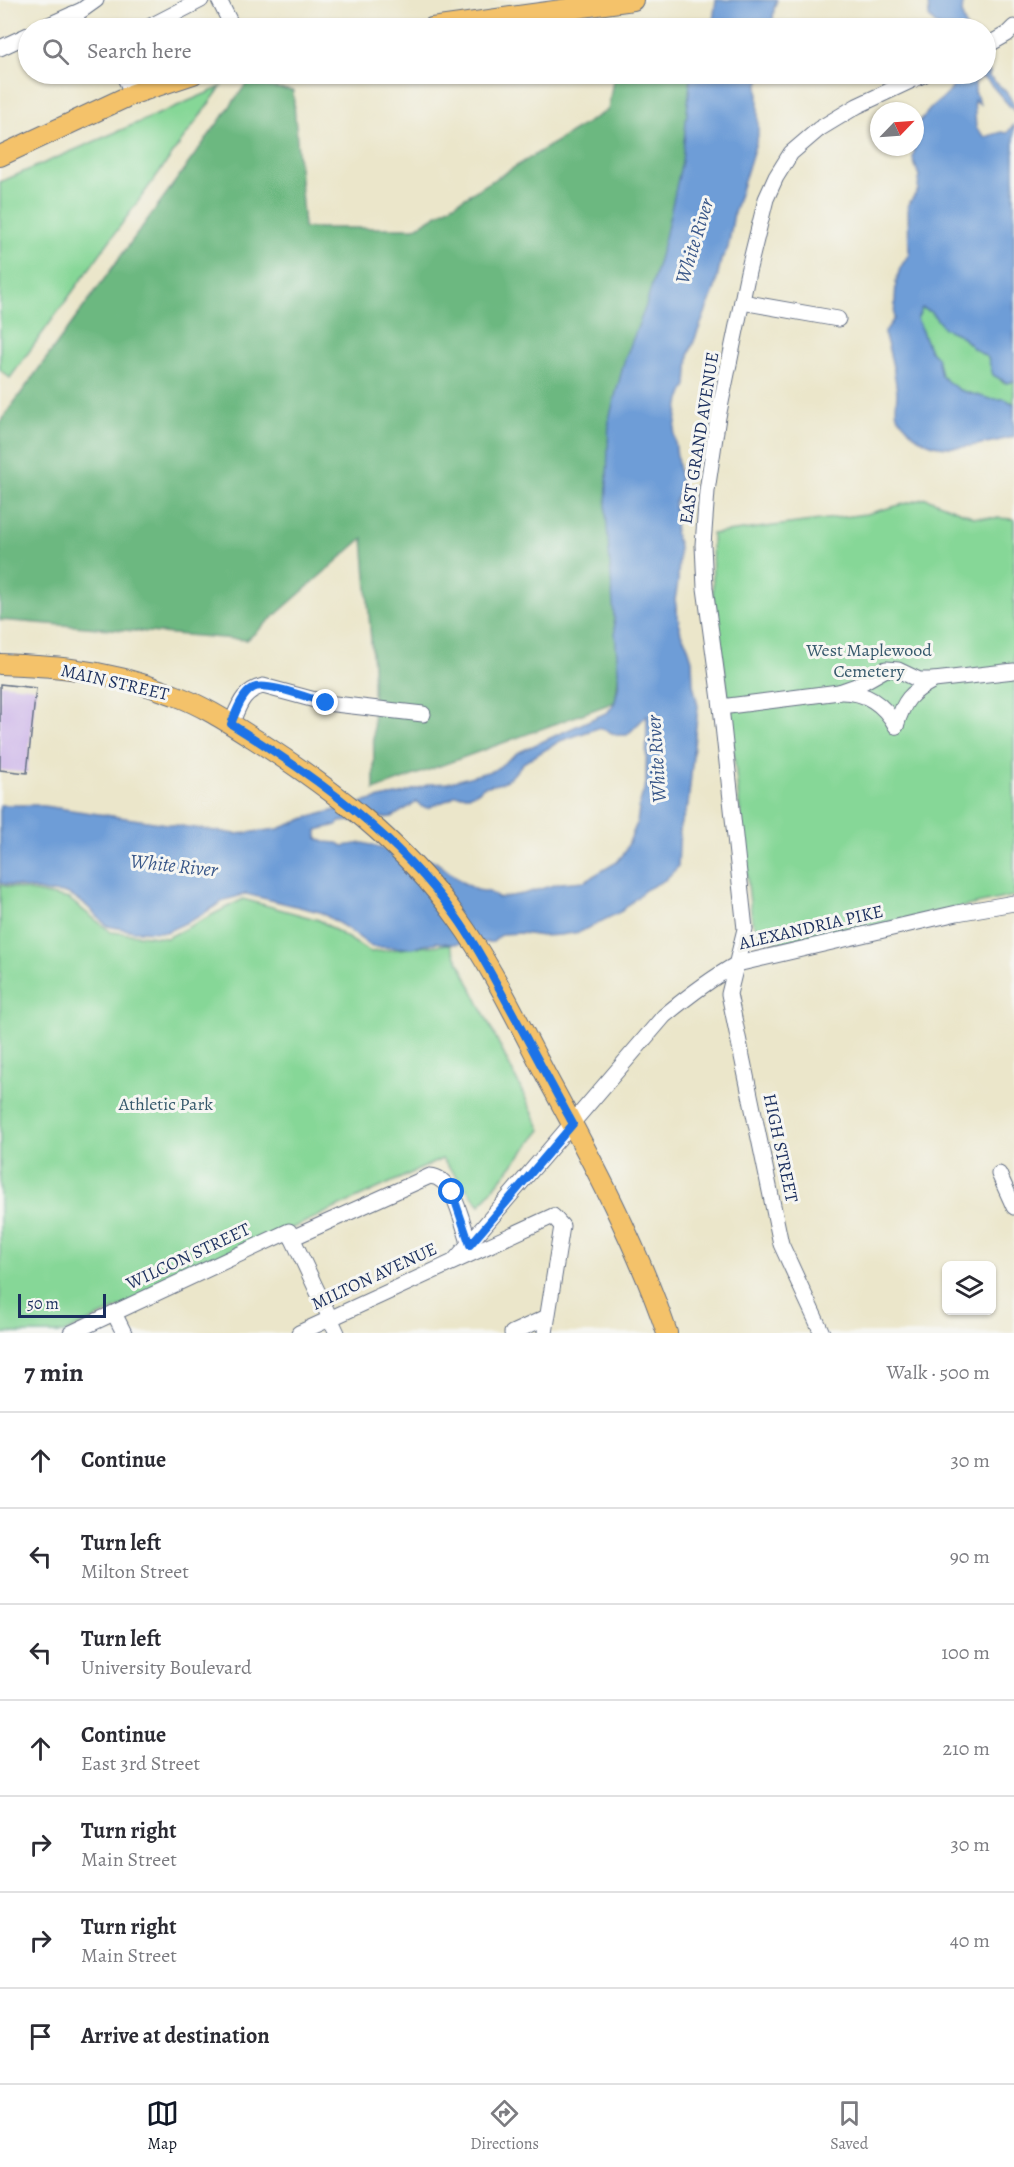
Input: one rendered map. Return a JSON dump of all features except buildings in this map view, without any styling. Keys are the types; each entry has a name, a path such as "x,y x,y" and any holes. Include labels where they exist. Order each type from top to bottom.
{"main road":[{"path":"502,18 633,0"},
{"path":"0,156 133,94 163,84"},
{"name":"MAIN STREET","path":"0,664 73,669 140,684 192,703 231,724 298,766 352,807 408,858 457,917 573,1124 650,1282 667,1333"}],"street":[{"path":"64,18 96,0"},
{"path":"166,18 201,0"},
{"path":"219,0 228,18"},
{"path":"73,14 75,18"},
{"path":"996,39 1014,27"},
{"path":"0,48 18,40"},
{"path":"128,84 133,94"},
{"name":"EAST GRAND AVENUE","path":"737,964 745,929 721,707 705,588 703,545 707,491 718,417 766,198 776,177 791,153 819,129 857,106 904,84"},
{"path":"742,302 838,318"},
{"path":"839,692 856,686 881,670 891,668 919,680 1014,671"},
{"path":"721,707 852,691 879,704 890,714 896,726 902,706 917,689 934,680"},
{"path":"231,724 242,699 253,688 263,686 326,703 423,714"},
{"name":"ALEXANDRIA PIKE","path":"455,1260 664,1016 696,990 737,964 957,913 1014,903"},
{"name":"HIGH STREET","path":"737,964 729,994 782,1244 822,1333"},
{"path":"999,1174 1014,1207"},
{"name":"WILCON STREET","path":"71,1333 291,1234 430,1176 437,1176 452,1192 470,1245"},
{"name":"MILTON AVENUE","path":"299,1333 553,1216 562,1227 547,1317"},
{"path":"291,1234 337,1333"},
{"path":"114,1313 124,1333"},
{"path":"512,1333 547,1317"},
{"path":"545,1333 547,1317"}],"green space":[{"path":"246,84 293,91 304,228 415,228 608,110 612,84 695,84 615,702 374,790 373,666 363,538 247,640 0,620 0,422"},
{"path":"221,87 10,378 0,370 0,182"},
{"path":"922,308 931,312 944,328 960,335 988,358 1002,382 1014,381 1014,404 1005,399 990,399 959,390 941,376 937,357 929,349 917,319"},
{"name":"West Maplewood Cemetery","path":"926,498 974,517 1014,519 1014,896 799,942 785,943 772,939 761,932 752,921 725,673 713,596 712,534 866,514"},
{"name":"Athletic Park","path":"0,885 69,899 111,932 167,938 243,899 319,920 370,952 450,944 541,1130 480,1205 442,1159 64,1333 0,1333"}],"water":[{"path":"716,0 777,0 773,18 713,18"},
{"path":"928,0 963,0 963,18 929,17"},
{"path":"996,83 1002,88 1009,96 1014,111 990,84"},
{"name":"White River","path":"690,84 758,84 758,136 734,213 728,248 721,260 715,288 689,354 687,385 680,399 674,434 680,479 674,504 675,533 679,547 675,600 681,634 692,660 693,684 698,706 688,805 680,826 678,867 665,880 645,890 622,911 580,932 542,936 521,933 502,934 493,942 450,944 437,942 412,948 372,947 320,912 246,894 225,900 196,918 166,932 134,931 107,926 87,906 67,893 47,892 0,883 0,805 37,805 236,834 278,829 306,818 401,794 430,784 447,783 495,770 517,753 608,712 615,702 619,683 606,512 609,419 625,359 646,306 664,242 682,161","holes":["647,715 646,784 637,823 625,852 617,862 585,881 561,883 499,898 462,882 436,862 363,843 343,846 317,838 317,830 340,822 392,817 417,802 422,807 429,808 455,795 469,795 478,792 483,787 502,783 523,763 560,741 598,728 616,735 627,735"]},
{"path":"953,84 975,84 975,92 980,104 974,100 976,128 985,137 1002,132 1007,133 1014,125 1014,381 1007,383 993,375 988,358 960,335 944,328 931,312 922,308 917,319 929,349 937,357 941,376 959,390 990,399 1005,399 1014,404 1014,437 971,446 942,447 916,437 897,415 895,377 884,333 894,319 896,282 900,268 909,254 908,205 918,190 919,176 913,159 913,156 924,156 924,116 951,90"}],"route":[{"path":"326,703 263,686 253,688 242,699 231,724 298,766 352,807 408,858 457,917 573,1124 470,1245 452,1192"}]}
